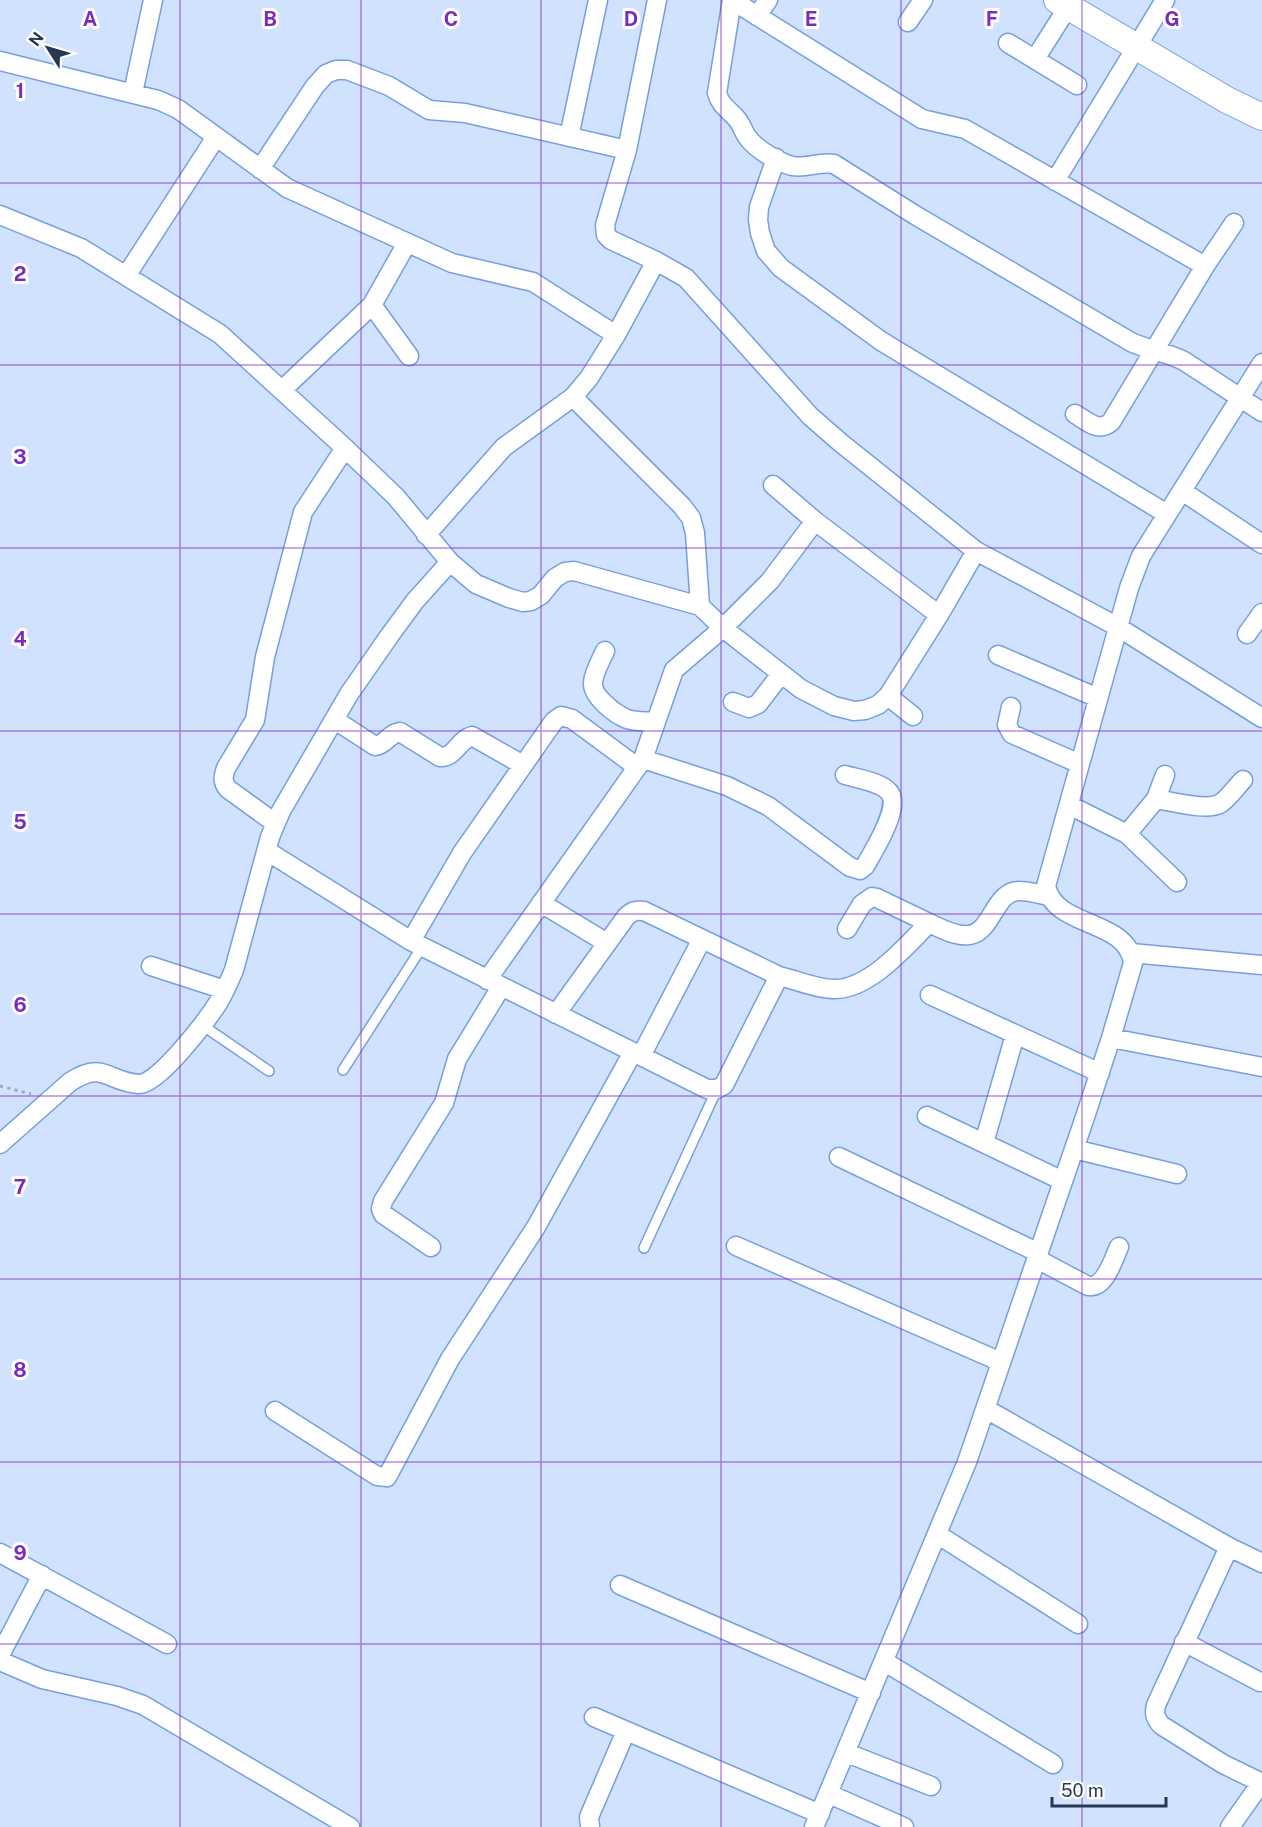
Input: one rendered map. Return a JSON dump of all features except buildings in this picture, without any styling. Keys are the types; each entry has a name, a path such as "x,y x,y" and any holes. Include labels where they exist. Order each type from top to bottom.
{"street":[{"path":"133,93 153,0"},
{"path":"569,137 598,0"},
{"path":"657,0 627,150 605,225 606,235 611,240 678,273 693,284 810,416 976,551 1118,627 1262,718"},
{"path":"1205,266 965,129 956,125 922,119 732,0 717,86 719,100 739,121 749,139 787,164 801,167 819,163 834,164 915,215 1131,342 1173,355 1262,412"},
{"path":"757,16 768,0"},
{"path":"908,22 923,0"},
{"path":"1054,181 1165,0"},
{"path":"1035,59 1063,3 1227,100 1262,117"},
{"path":"1008,43 1077,85"},
{"path":"0,61 158,100 178,109 287,188 452,263 533,282 616,335"},
{"path":"260,169 315,86 326,74 336,70 347,70 389,86 429,110 465,113 627,150"},
{"path":"126,276 216,137"},
{"path":"776,158 759,207 758,220 766,250 781,268 875,336 1167,514"},
{"path":"0,215 81,248 220,334 345,447 396,497 450,562 476,584 522,602 531,601 541,594 555,578 565,572 574,572 700,606 723,628 781,674 820,701 854,711 865,710 878,705 888,696 976,551"},
{"path":"1075,414 1099,428 1111,422 1205,266 1234,223"},
{"path":"282,390 372,305 407,243"},
{"path":"426,535 504,447 573,397 589,378 616,335 656,261"},
{"path":"372,305 409,356"},
{"path":"594,1717 817,1821 967,1462 1100,1073 1133,963 1126,944 1056,906 1048,896 1046,886 1134,569 1262,363"},
{"path":"573,397 682,506 691,518 695,533 700,606"},
{"path":"275,823 228,789 223,777 255,720 265,657 303,512 345,447"},
{"path":"773,485 815,521 939,615"},
{"path":"1182,491 1262,544"},
{"path":"431,1247 383,1214 381,1209 383,1201 444,1103 457,1059 494,983 541,903 640,763 674,670 723,628 770,581 815,521"},
{"path":"0,1144 70,1082 91,1071 132,1083 142,1085 149,1083 160,1074 202,1025 225,990 243,943 275,823 350,694 394,628 450,562"},
{"path":"1247,634 1262,613"},
{"path":"604,651 592,681 596,695 625,718 656,722"},
{"path":"998,655 1098,698"},
{"path":"733,702 749,708 758,704 781,674"},
{"path":"888,696 913,716"},
{"path":"1011,707 1007,725 1012,734 1080,764"},
{"path":"416,944 462,853 554,721 561,716 572,719 640,763 728,786 759,801 850,867 860,870 866,866 890,818 892,796 882,787 845,775"},
{"path":"335,720 375,746 380,745 395,732 400,732 440,757 446,758 452,754 461,741 471,736 523,765"},
{"path":"1127,834 1156,799 1165,775"},
{"path":"1156,799 1204,807 1215,806 1244,780"},
{"path":"1069,805 1127,834 1178,882"},
{"path":"267,851 416,944 707,1089 717,1089 724,1085 779,976"},
{"path":"847,929 862,904 872,897 928,923 967,936 983,927 1005,896 1012,892 1020,891 1048,896"},
{"path":"541,903 607,943"},
{"path":"556,1014 626,917 638,910 779,976 831,989 846,989 858,984 890,962 928,923"},
{"path":"274,1411 377,1476 387,1477 450,1359 536,1227 702,939"},
{"path":"1131,953 1262,965"},
{"path":"151,966 225,990"},
{"path":"930,995 1100,1073"},
{"path":"984,1143 1015,1035"},
{"path":"1111,1038 1262,1068"},
{"path":"927,1116 1064,1181"},
{"path":"1074,1149 1177,1174"},
{"path":"839,1157 1038,1256 1088,1286 1094,1287 1100,1284 1119,1248"},
{"path":"736,1246 1001,1362"},
{"path":"986,1409 1229,1547 1262,1563"},
{"path":"937,1534 1078,1624"},
{"path":"1229,1547 1155,1705 1154,1712 1156,1719 1203,1753 1261,1783 1230,1827"},
{"path":"0,1553 167,1644"},
{"path":"0,1655 42,1575"},
{"path":"620,1585 872,1693"},
{"path":"1184,1642 1260,1682"},
{"path":"0,1660 42,1679 117,1696 143,1705 350,1827"},
{"path":"885,1662 1053,1764"},
{"path":"590,1827 589,1817 626,1731"},
{"path":"847,1753 931,1786"},
{"path":"829,1794 904,1827"}],"lane":[{"path":"343,1070 416,944"},
{"path":"202,1025 269,1071"},
{"path":"644,1248 717,1089"}],"path":[{"path":"0,1086 51,1098"}]}
